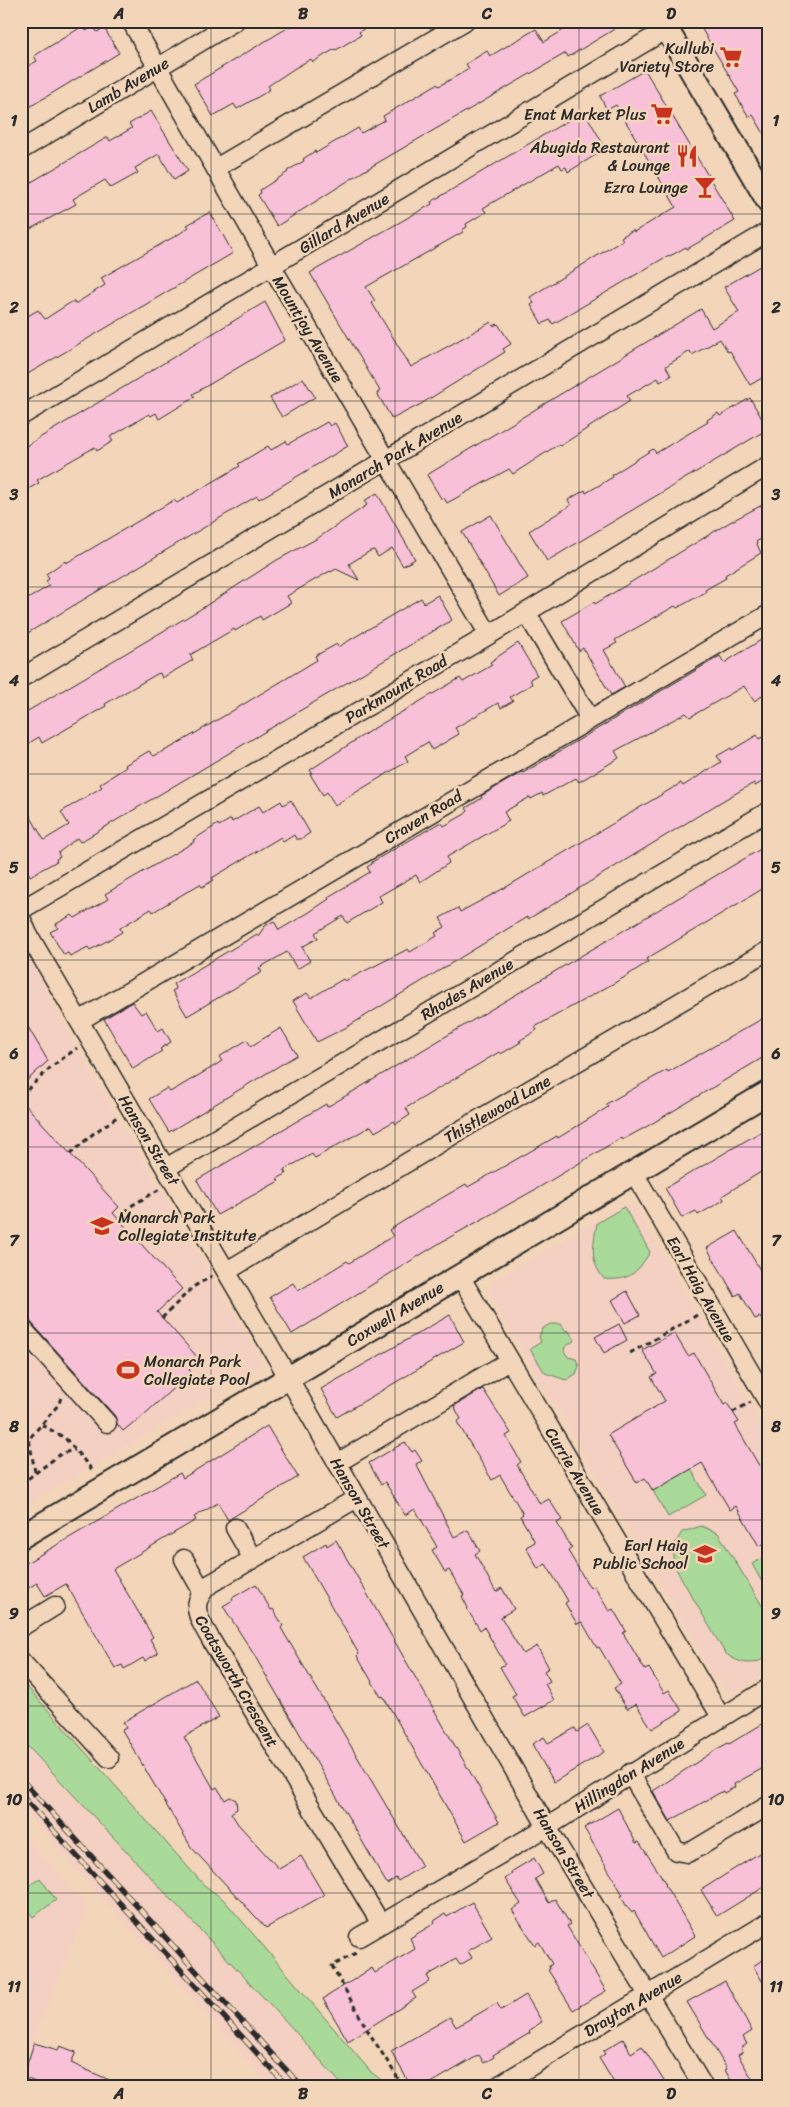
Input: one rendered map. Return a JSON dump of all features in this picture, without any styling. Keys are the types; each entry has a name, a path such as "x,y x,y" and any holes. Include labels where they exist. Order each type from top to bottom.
{"main road":[{"path":"664,25 769,203"},
{"name":"Coxwell Avenue","path":"21,1537 769,1092"}],"street":[{"name":"Mountjoy Avenue","path":"131,21 272,267 489,635"},
{"name":"Lamb Avenue","path":"21,150 235,21"},
{"path":"216,168 465,21"},
{"name":"Gillard Avenue","path":"21,416 272,267 664,25"},
{"name":"Monarch Park Avenue","path":"21,678 769,232"},
{"name":"Parkmount Road","path":"21,910 489,635 769,465"},
{"path":"526,612 590,719"},
{"name":"Craven Road","path":"79,1021 769,614"},
{"name":"Rhodes Avenue","path":"166,1168 769,811"},
{"name":"Hanson Street","path":"21,918 28,934 166,1168 220,1273 289,1378 547,1827 650,1994 703,2086"},
{"name":"Thistlewood Lane","path":"220,1273 769,950"},
{"name":"Earl Haig Avenue","path":"634,1173 769,1404"},
{"name":"Currie Avenue","path":"460,1276 721,1717"},
{"path":"21,1327 107,1423"},
{"path":"337,1463 510,1361"},
{"name":"Coatsworth Crescent","path":"357,1498 210,1584 202,1591 197,1603 198,1616 381,1924"},
{"path":"235,1528 253,1559"},
{"path":"184,1558 202,1591"},
{"path":"21,1628 55,1606"},
{"path":"21,1662 109,1758"},
{"name":"Hillingdon Avenue","path":"360,1944 381,1924 547,1827 630,1773 769,1688"},
{"path":"630,1773 676,1851 682,1854 694,1850 769,1805"},
{"name":"Drayton Avenue","path":"498,2086 769,1922"}],"path":[{"path":"21,1096 51,1067 80,1046"},
{"path":"70,1154 94,1133 120,1115"},
{"path":"119,1219 131,1206 162,1187"},
{"path":"162,1318 193,1288 220,1273"},
{"path":"630,1352 700,1314"},
{"path":"34,1472 29,1439 59,1404 68,1380"},
{"path":"733,1412 751,1401"},
{"path":"42,1425 65,1438 94,1473"},
{"path":"21,1484 34,1472 62,1453 75,1450"},
{"path":"360,1944 332,1966 368,2031 403,2086"}],"shaded area":[{"name":"Monarch Park Collegiate Institute","path":"21,941 82,1056 260,1358 259,1366 253,1372 21,1509"},
{"name":"Earl Haig Public School","path":"622,1205 630,1205 637,1210 769,1435 769,1672 738,1691 727,1692 718,1684 489,1294 488,1289 494,1280"},
{"path":"21,1739 293,2029 343,2086 270,2086 21,1808"},
{"path":"21,1832 89,1907 21,2069"}],"green space":[{"path":"624,1207 650,1252 637,1270 627,1277 604,1279 596,1265 593,1252 597,1223"},
{"path":"550,1324 561,1324 575,1340 565,1347 564,1351 568,1357 576,1359 579,1366 576,1374 566,1380 545,1373 530,1349 541,1342 539,1337 542,1329"},
{"path":"691,1469 706,1495 668,1517 653,1491"},
{"path":"701,1526 718,1533 769,1617 769,1654 758,1661 753,1663 741,1662 725,1653 673,1564 673,1547 682,1532"},
{"path":"769,1554 769,1578 762,1582 752,1564"},
{"path":"21,1680 204,1885 224,1900 371,2072 389,2086 343,2086 293,2029 21,1739"},
{"path":"40,1878 56,1900 33,1917 21,1901 21,1892"}],"building":[{"path":"299,21 376,21 359,32 361,35 336,50 313,62 311,59 295,68 268,86 270,89 263,94 237,109 234,104 213,116 194,84"},
{"path":"567,21 628,21 568,57 566,53 362,172 277,226 258,195 261,193 260,190 304,161 303,159 358,128 361,133 385,120 383,116 437,84 439,86 469,69 466,64 487,51 490,56 536,29 544,42 570,26"},
{"path":"697,21 769,21 769,142 753,115 749,117 735,94 739,92"},
{"path":"83,26 86,31 94,26 97,32 104,28 119,53 21,112 21,70 37,61 34,56"},
{"path":"645,70 735,221 687,249 686,247 669,255 553,324 550,320 542,324 531,305 534,303 530,297 623,240 621,237 633,230 634,232 676,207 616,105 607,110 600,96"},
{"path":"151,111 188,171 174,180 159,154 135,168 138,173 111,188 105,180 73,199 76,204 21,234 21,188 108,137 110,141 132,128 129,124"},
{"path":"579,114 581,117 586,114 603,144 599,146 602,151 568,172 566,167 562,169 559,164 483,208 486,212 466,224 467,227 462,230 463,232 366,287 375,301 372,303 411,367 491,322 493,326 498,324 511,344 503,349 505,352 421,404 392,419 377,393 380,391 310,273 432,204 431,202"},
{"path":"210,212 233,253 21,378 21,320 38,310 45,319 73,301 75,304 105,285 101,278 179,234 189,227 187,225"},
{"path":"760,266 769,282 769,374 750,385 730,351 728,352 720,339 692,355 690,351 666,366 671,376 660,382 658,378 627,396 630,401 513,474 509,469 447,503 444,498 442,500 427,475 701,309 712,328 739,312 724,287"},
{"path":"265,302 285,340 193,394 195,397 159,419 156,413 151,416 149,414 110,437 113,441 97,451 95,447 37,480 39,483 21,493 21,449"},
{"path":"303,378 315,397 282,417 270,398"},
{"path":"750,398 768,429 547,561 529,531 571,505 568,500 585,490 586,493 613,477 612,475 653,449 656,453 708,422 707,420 718,413 720,416"},
{"path":"327,422 330,426 335,423 348,446 259,499 257,496 21,637 21,603 49,586 46,581 49,579 46,574 65,561 66,563 77,557 174,500 177,503 240,466 238,464 268,446 271,450 286,441 288,444"},
{"path":"377,493 415,559 403,566 392,548 378,557 374,550 370,551 349,564 359,580 336,569 330,571 287,596 291,603 262,620 260,616 235,631 234,629 190,655 193,660 162,678 160,673 157,674 42,743 39,737 21,748 21,715 199,610 277,560 318,538 367,505 364,501"},
{"path":"764,504 769,511 769,534 756,542 761,553 725,575 726,578 705,590 706,592 677,608 675,606 615,640 617,643 604,650 625,687 611,695 583,648 579,651 562,621 594,602 595,604 730,522"},
{"path":"491,515 528,578 499,596 462,532"},
{"path":"438,595 452,620 80,842 77,838 58,853 60,857 56,859 57,861 30,876 21,860 21,800 44,840 69,825 61,812 102,787 100,784 126,767 125,765 149,751 154,756 174,746 317,660 315,656 337,644 338,647 421,598 424,603"},
{"path":"769,635 769,692 754,701 744,686 690,717 686,713 615,751 619,758 579,782 576,778 543,796 542,793 531,799 530,797 504,812 509,821 447,857 449,863 420,882 416,875 379,896 382,902 347,923 343,916 315,933 318,938 302,947 310,961 297,969 287,952 259,968 262,972 187,1016 172,991 176,989 173,984 257,934 258,936 265,926 274,921 279,930 370,872 367,867 372,862 441,822 444,826 465,814 468,811 466,808 482,798 481,796 720,656 724,663"},
{"path":"518,643 537,675 530,679 532,684 510,697 513,701 501,708 498,703 455,728 459,734 432,750 428,742 405,756 408,761 335,805 327,792 323,795 310,774 312,773 310,770 371,730 460,678 463,682 492,665 490,662"},
{"path":"769,733 769,778 755,786 754,783 724,800 347,1027 317,1042 293,1001 307,993 311,998 343,979 345,981 408,949 410,952 437,936 435,933 445,927 440,918 458,908 460,912 508,886 681,783 683,786 721,762 717,756 731,748 732,750 757,735 759,739"},
{"path":"291,800 310,833 301,839 296,839 294,835 283,842 281,837 212,878 214,880 202,887 200,884 153,912 151,909 120,928 122,932 103,943 90,950 88,947 70,956 68,953 64,955 50,932 58,928 56,924 72,915 75,918 108,899 105,894 194,842 193,840 218,824 219,826 231,819 232,822 259,806 263,812 281,801 283,805"},
{"path":"769,844 769,885 646,959 648,962 625,977 535,1027 537,1030 519,1041 521,1042 501,1054 499,1052 406,1108 410,1115 396,1124 394,1121 375,1132 371,1126 315,1158 312,1154 284,1170 286,1174 277,1179 279,1181 217,1215 197,1180 326,1104 327,1107"},
{"path":"132,1002 141,1014 146,1011 158,1031 163,1028 171,1042 160,1049 162,1051 133,1069 104,1019"},
{"path":"21,1015 48,1061 21,1086"},
{"path":"769,1015 769,1054 646,1127 622,1140 621,1138 538,1188 443,1241 292,1334 270,1297 293,1283 298,1291 347,1261 349,1263 393,1236 389,1230 428,1206 466,1184 468,1187 557,1136 558,1138 608,1107 606,1104 667,1070 668,1072"},
{"path":"281,1028 297,1055 169,1132 149,1099 167,1088 170,1092 211,1068 222,1061 219,1057 247,1040 251,1046"},
{"name":"Monarch Park Collegiate Institute","path":"21,1100 119,1207 113,1213 182,1289 157,1312 200,1360 189,1370 191,1372 135,1423 123,1431 117,1424 115,1416 29,1320 21,1317"},
{"path":"769,1127 769,1167 722,1196 724,1200 698,1215 696,1211 682,1218 665,1188"},
{"path":"737,1231 769,1285 769,1332 760,1317 755,1319 740,1293 735,1296 707,1248"},
{"path":"627,1291 640,1315 625,1323 612,1300"},
{"path":"450,1315 464,1342 337,1417 321,1389"},
{"path":"619,1324 627,1340 604,1353 595,1337"},
{"name":"Earl Haig Public School","path":"674,1333 688,1356 694,1353 724,1405 727,1403 739,1422 735,1424 764,1474 769,1471 769,1541 759,1546 736,1506 730,1510 702,1463 653,1491 645,1478 637,1483 608,1435 665,1401 651,1377 657,1374 642,1350"},
{"path":"483,1389 511,1433 506,1436 521,1462 517,1465 540,1504 549,1499 562,1520 557,1523 572,1548 568,1551 590,1588 594,1586 609,1611 613,1609 626,1631 623,1633 645,1670 649,1668 664,1693 669,1690 682,1711 652,1729 636,1704 627,1709 614,1688 621,1684 582,1622 577,1624 565,1603 568,1601 546,1564 538,1569 526,1547 535,1542 520,1516 523,1514 500,1475 492,1480 457,1422 461,1419 454,1406"},
{"path":"267,1426 298,1477 228,1520 218,1503 194,1517 196,1520 113,1569 153,1637 150,1639 158,1653 145,1661 143,1658 124,1669 122,1665 115,1668 66,1584 45,1596 37,1583 28,1588 21,1577 21,1566 180,1473 183,1478"},
{"path":"405,1442 412,1452 415,1450 422,1461 416,1464 454,1537 468,1530 480,1551 475,1554 496,1592 502,1588 514,1609 501,1617 523,1654 537,1646 549,1668 544,1671 550,1681 545,1684 554,1700 525,1717 512,1696 516,1694 500,1667 505,1664 484,1627 480,1630 467,1609 462,1596 464,1595 449,1570 445,1572 432,1550 437,1547 415,1509 405,1515 385,1482 381,1485 369,1463"},
{"path":"336,1540 499,1822 466,1841 383,1696 381,1697 357,1656 359,1654 303,1557 326,1543 327,1546"},
{"path":"256,1584 271,1610 273,1609 283,1626 281,1628 422,1866 398,1881 396,1878 387,1884 253,1653 223,1606 233,1600 232,1598"},
{"path":"196,1679 219,1717 184,1737 214,1789 217,1787 225,1800 230,1797 236,1800 237,1809 231,1813 238,1824 279,1869 301,1856 324,1895 266,1928 191,1847 122,1730 126,1728 123,1722"},
{"path":"769,1720 769,1765 734,1784 735,1787 724,1793 723,1791 670,1821 653,1791 717,1749"},
{"path":"588,1725 604,1752 554,1782 532,1744 544,1737 548,1743 575,1728 577,1732"},
{"path":"618,1808 636,1843 639,1842 660,1874 695,1936 661,1958 634,1911 632,1913 627,1907 621,1896 623,1895 584,1828"},
{"path":"769,1847 769,1884 717,1916 701,1890"},
{"path":"534,1858 543,1874 535,1879 549,1903 555,1899 570,1924 567,1926 606,1991 573,2010 548,1970 552,1964 539,1942 535,1945 512,1910 521,1904 505,1879 512,1874 511,1872"},
{"path":"472,1902 492,1937 468,1951 472,1958 460,1965 456,1959 427,1976 430,1981 412,1992 416,1998 348,2041 323,1999 372,1968 375,1973 415,1949 410,1938 435,1923 434,1921 445,1914 447,1917"},
{"path":"769,1956 769,1992 753,1966"},
{"path":"725,1981 752,2031 743,2037 747,2044 741,2048 743,2052 738,2055 753,2080 743,2086 734,2086 725,2070 727,2069 687,2002"},
{"path":"526,1995 542,2022 529,2030 530,2033 493,2055 494,2057 484,2063 479,2055 426,2086 411,2086 391,2051 450,2017 456,2027 497,2003 501,2010"},
{"path":"623,2039 631,2053 642,2046 667,2086 616,2086 599,2058 605,2054 603,2051"},
{"path":"34,2043 58,2050 60,2046 76,2052 71,2063 123,2086 45,2086 23,2077"}],"railway":[{"path":"21,1779 301,2086"},
{"path":"21,1795 287,2086"}],"place":[{"name":"Kullubi Variety Store","path":"731,57"},
{"name":"Enat Market Plus","path":"662,114"},
{"name":"Abugida Restaurant & Lounge","path":"687,156"},
{"name":"Ezra Lounge","path":"705,187"},
{"name":"Monarch Park Collegiate Institute","path":"102,1226"},
{"name":"Monarch Park Collegiate Pool","path":"128,1370"},
{"name":"Earl Haig Public School","path":"705,1554"}]}
